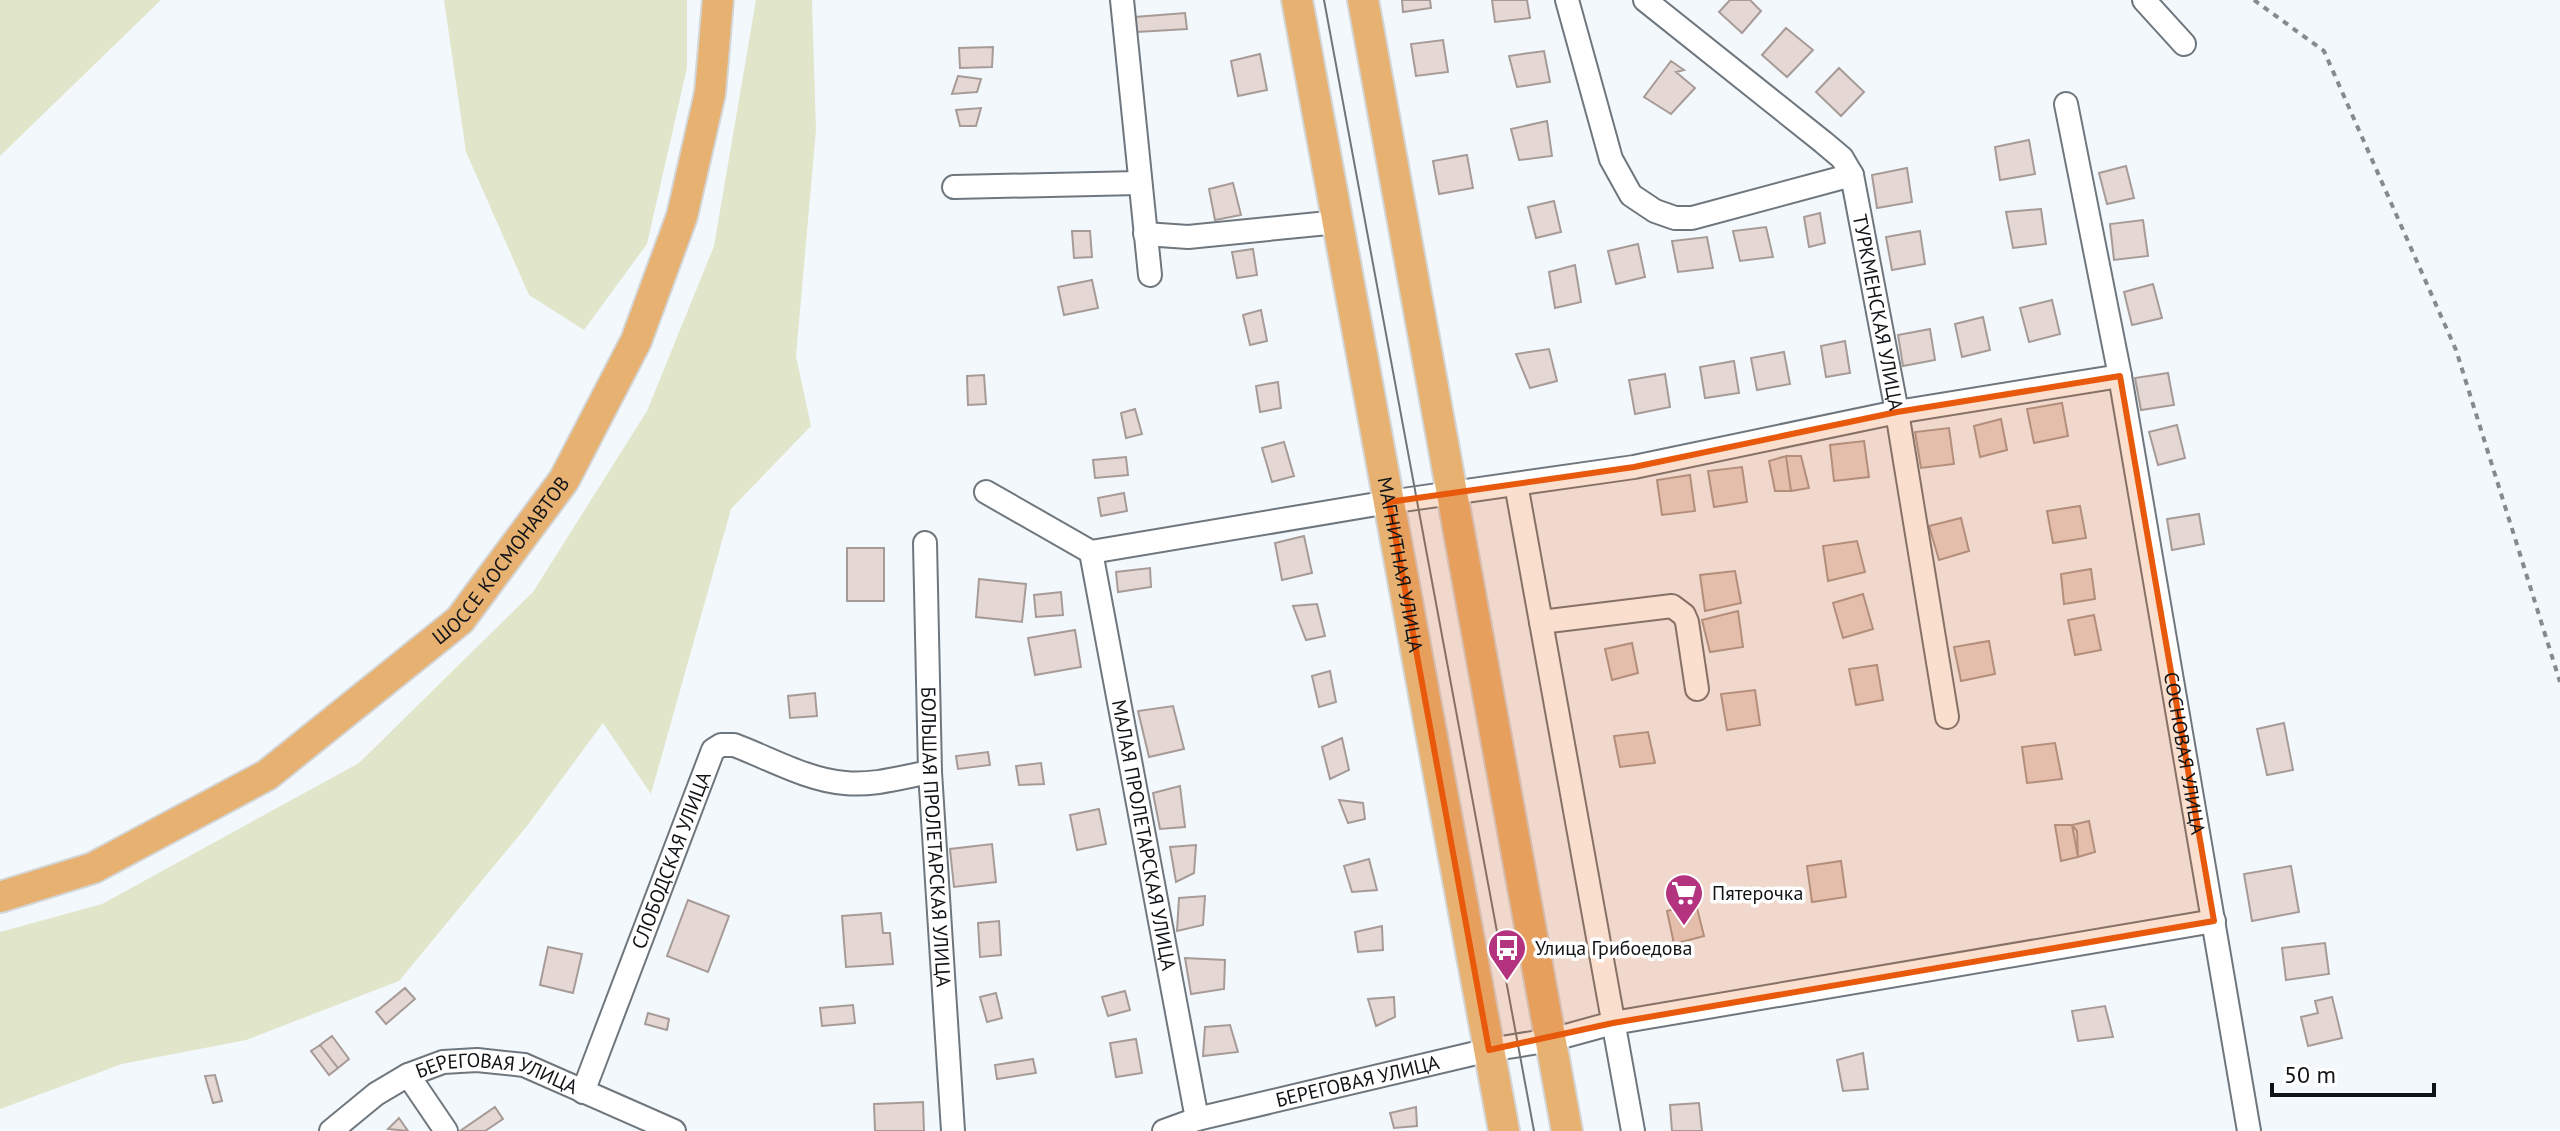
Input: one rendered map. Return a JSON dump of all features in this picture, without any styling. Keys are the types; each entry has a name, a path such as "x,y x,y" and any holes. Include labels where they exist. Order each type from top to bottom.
{"main road":[{"name":"ШОССЕ КОСМОНАВТОВ","path":"0,897 93,868 267,775 460,620 564,480 636,341 682,216 710,93 718,0"},
{"name":"МАГНИТНАЯ УЛИЦА","path":"1297,0 1504,1131"},
{"path":"1363,0 1567,1131"}],"street":[{"path":"1122,0 1150,275"},
{"path":"1567,0 1611,159 1631,195 1655,211 1675,218 1692,218 1852,175"},
{"name":"ТУРКМЕНСКАЯ УЛИЦА","path":"1645,0 1842,158 1852,175 1897,412 1947,717"},
{"path":"2144,0 2184,44"},
{"name":"СОСНОВАЯ УЛИЦА","path":"2066,104 2120,376 2249,1131"},
{"path":"954,187 1139,183"},
{"path":"1145,234 1188,237 1338,222"},
{"path":"986,492 1091,552 1389,502 1634,467 1897,412 2120,376"},
{"path":"1516,484 1633,1131"},
{"name":"БОЛЬШАЯ ПРОЛЕТАРСКАЯ УЛИЦА","path":"925,543 930,772 953,1131"},
{"name":"МАЛАЯ ПРОЛЕТАРСКАЯ УЛИЦА","path":"1091,552 1197,1119"},
{"path":"1541,622 1672,606 1684,615 1687,622 1697,689"},
{"name":"СЛОБОДСКАЯ УЛИЦА","path":"583,1092 713,750 721,745 734,745 824,780 844,783 868,783 930,772"},
{"name":"БЕРЕГОВАЯ УЛИЦА","path":"1164,1131 1197,1119 1489,1050 1551,1040 1613,1023 2214,921"},
{"name":"БЕРЕГОВАЯ УЛИЦА","path":"331,1131 376,1094 408,1075 443,1062 477,1060 524,1065 674,1131"},
{"path":"408,1075 446,1131"}],"path":[{"path":"2254,0 2324,51 2456,350 2560,682"}],"highlighted area":[{"path":"2120,376 2214,921 1613,1023 1489,1050 1389,502 1634,467 1897,412"}],"green space":[{"path":"0,0 161,0 0,156"},
{"path":"444,0 687,0 687,68 647,244 584,330 529,295 466,152"},
{"path":"756,0 812,0 816,130 796,356 811,426 731,509 651,794 603,723 527,826 399,981 246,1040 122,1064 0,1109 0,932 102,904 359,763 533,592 647,411 714,246"}],"building":[{"path":"1402,0 1430,0 1431,8 1403,12"},
{"path":"1492,0 1527,0 1530,18 1495,22"},
{"path":"1730,0 1750,0 1761,11 1742,33 1719,12"},
{"path":"1185,13 1187,29 1137,32 1135,17"},
{"path":"1786,28 1813,50 1787,77 1762,55"},
{"path":"1443,40 1448,72 1416,76 1411,44"},
{"path":"993,47 992,67 960,68 959,48"},
{"path":"1544,51 1550,82 1517,87 1509,56"},
{"path":"1260,54 1267,90 1238,96 1231,61"},
{"path":"1671,61 1684,70 1676,72 1695,88 1671,114 1644,97"},
{"path":"1839,68 1864,92 1841,116 1816,92"},
{"path":"958,76 981,79 977,92 952,94"},
{"path":"981,108 976,126 960,126 956,110"},
{"path":"1547,121 1552,156 1519,160 1511,129"},
{"path":"2029,140 2035,174 2000,180 1995,147"},
{"path":"1467,155 1473,188 1439,194 1433,161"},
{"path":"2126,166 2134,198 2107,204 2099,173"},
{"path":"1907,168 1912,202 1877,208 1872,175"},
{"path":"1233,183 1241,215 1215,220 1209,189"},
{"path":"1554,201 1561,232 1536,238 1528,207"},
{"path":"2041,209 2046,244 2013,248 2006,212"},
{"path":"1820,213 1825,243 1809,247 1804,217"},
{"path":"2143,220 2148,256 2114,260 2110,224"},
{"path":"1766,227 1773,257 1740,261 1733,231"},
{"path":"1072,231 1090,231 1092,257 1074,258"},
{"path":"1920,231 1925,264 1892,270 1886,237"},
{"path":"1707,237 1713,268 1678,272 1672,241"},
{"path":"1638,244 1645,277 1616,284 1608,251"},
{"path":"1253,249 1257,275 1237,278 1232,252"},
{"path":"1575,265 1581,302 1555,308 1549,272"},
{"path":"1092,280 1098,308 1064,315 1058,287"},
{"path":"2153,284 2162,318 2132,325 2124,292"},
{"path":"2052,300 2060,334 2029,342 2020,308"},
{"path":"1261,310 1267,341 1250,345 1243,315"},
{"path":"1983,317 1990,350 1962,357 1955,324"},
{"path":"1930,329 1935,360 1903,366 1898,335"},
{"path":"1845,341 1850,373 1826,377 1821,346"},
{"path":"1549,349 1557,381 1530,388 1516,354"},
{"path":"1784,352 1790,384 1757,390 1751,358"},
{"path":"1734,361 1739,393 1705,398 1700,367"},
{"path":"2168,373 2174,405 2141,410 2135,378"},
{"path":"1665,374 1670,407 1635,414 1629,380"},
{"path":"984,375 986,404 968,405 967,376"},
{"path":"1278,382 1281,408 1260,412 1256,386"},
{"path":"2062,403 2068,436 2034,443 2027,409"},
{"path":"1135,409 1142,434 1126,438 1121,413"},
{"path":"2001,419 2007,450 1980,457 1974,426"},
{"path":"2177,425 2185,458 2158,465 2149,432"},
{"path":"1949,428 1954,464 1921,468 1915,432"},
{"path":"1864,441 1869,477 1834,481 1830,445"},
{"path":"1284,442 1294,476 1272,482 1262,448"},
{"path":"1786,456 1791,491 1775,491 1769,461"},
{"path":"1786,456 1801,456 1809,488 1791,491"},
{"path":"1126,457 1128,475 1095,478 1093,460"},
{"path":"1742,467 1747,502 1714,507 1708,471"},
{"path":"1690,475 1695,511 1662,515 1657,480"},
{"path":"1124,493 1127,511 1101,516 1098,498"},
{"path":"2080,506 2086,538 2053,543 2047,511"},
{"path":"2199,514 2204,544 2172,550 2167,519"},
{"path":"1961,518 1969,551 1939,560 1929,526"},
{"path":"1304,536 1312,573 1282,580 1275,543"},
{"path":"1857,541 1865,572 1828,581 1823,546"},
{"path":"847,548 884,548 884,601 847,601"},
{"path":"1150,568 1151,587 1118,592 1116,572"},
{"path":"2091,569 2095,599 2064,604 2061,574"},
{"path":"1735,571 1741,603 1705,611 1700,575"},
{"path":"979,579 1026,584 1022,622 976,617"},
{"path":"1061,592 1063,615 1036,617 1034,595"},
{"path":"1863,594 1873,629 1843,638 1833,603"},
{"path":"1317,604 1325,636 1306,640 1293,606"},
{"path":"1738,611 1743,647 1710,652 1702,620"},
{"path":"2094,615 2101,650 2075,655 2068,620"},
{"path":"1075,630 1081,667 1035,675 1028,638"},
{"path":"1989,641 1995,674 1961,681 1954,647"},
{"path":"1632,643 1638,673 1612,680 1605,649"},
{"path":"1877,665 1883,700 1856,705 1849,669"},
{"path":"1330,671 1336,702 1319,707 1312,676"},
{"path":"1755,690 1760,725 1727,730 1721,694"},
{"path":"815,693 817,716 790,718 788,696"},
{"path":"1173,706 1184,749 1149,757 1138,711"},
{"path":"2284,723 2293,770 2267,775 2257,729"},
{"path":"1648,732 1655,763 1620,767 1614,736"},
{"path":"1342,738 1349,770 1330,779 1322,747"},
{"path":"2055,743 2062,779 2027,783 2022,747"},
{"path":"988,752 990,765 958,769 956,756"},
{"path":"1041,763 1044,784 1019,785 1016,766"},
{"path":"1180,786 1185,827 1160,829 1153,793"},
{"path":"1339,800 1363,803 1365,819 1348,823"},
{"path":"1099,809 1106,844 1077,850 1070,815"},
{"path":"2089,821 2095,852 2078,857 2072,825"},
{"path":"2055,825 2072,825 2077,831 2078,857 2061,861"},
{"path":"992,844 996,882 954,887 950,849"},
{"path":"1196,845 1194,873 1176,882 1170,847"},
{"path":"1369,859 1377,890 1352,892 1344,866"},
{"path":"1841,861 1846,897 1812,902 1807,866"},
{"path":"2291,866 2299,912 2252,921 2244,874"},
{"path":"1205,896 1203,925 1177,931 1179,898"},
{"path":"688,900 729,916 708,972 667,956"},
{"path":"1696,904 1704,936 1674,944 1667,911"},
{"path":"881,913 883,933 890,933 893,964 846,967 842,916"},
{"path":"999,921 1001,955 980,957 978,923"},
{"path":"1382,926 1383,950 1358,952 1355,932"},
{"path":"2325,943 2329,974 2286,980 2282,948"},
{"path":"548,947 582,954 573,993 540,985"},
{"path":"1185,958 1225,960 1224,989 1191,994"},
{"path":"405,988 415,999 386,1024 376,1012"},
{"path":"1125,991 1130,1010 1108,1016 1102,997"},
{"path":"996,993 1002,1018 987,1022 980,997"},
{"path":"1394,997 1395,1017 1376,1026 1368,999"},
{"path":"2332,997 2342,1038 2308,1046 2301,1017 2318,1013 2315,1001"},
{"path":"853,1005 855,1023 822,1026 820,1008"},
{"path":"2105,1006 2113,1037 2078,1041 2072,1011"},
{"path":"648,1013 669,1019 667,1030 645,1024"},
{"path":"1230,1025 1238,1052 1203,1056 1205,1027"},
{"path":"332,1036 349,1059 338,1068 320,1045"},
{"path":"1136,1039 1142,1073 1116,1077 1110,1043"},
{"path":"320,1045 338,1068 329,1075 311,1051"},
{"path":"1863,1053 1868,1089 1843,1091 1837,1060"},
{"path":"1033,1059 1036,1073 997,1079 995,1065"},
{"path":"215,1075 222,1101 213,1103 205,1076"},
{"path":"923,1102 924,1131 875,1131 874,1104"},
{"path":"1699,1103 1702,1131 1672,1131 1670,1105"},
{"path":"495,1107 503,1119 485,1131 460,1131"},
{"path":"1416,1107 1417,1126 1394,1128 1390,1113"},
{"path":"399,1118 408,1131 388,1129"}],"tram line":[{"path":"1324,0 1534,1131"}],"place":[{"name":"Пятерочка","path":"1684,927"},
{"name":"Улица Грибоедова","path":"1507,982"}]}
